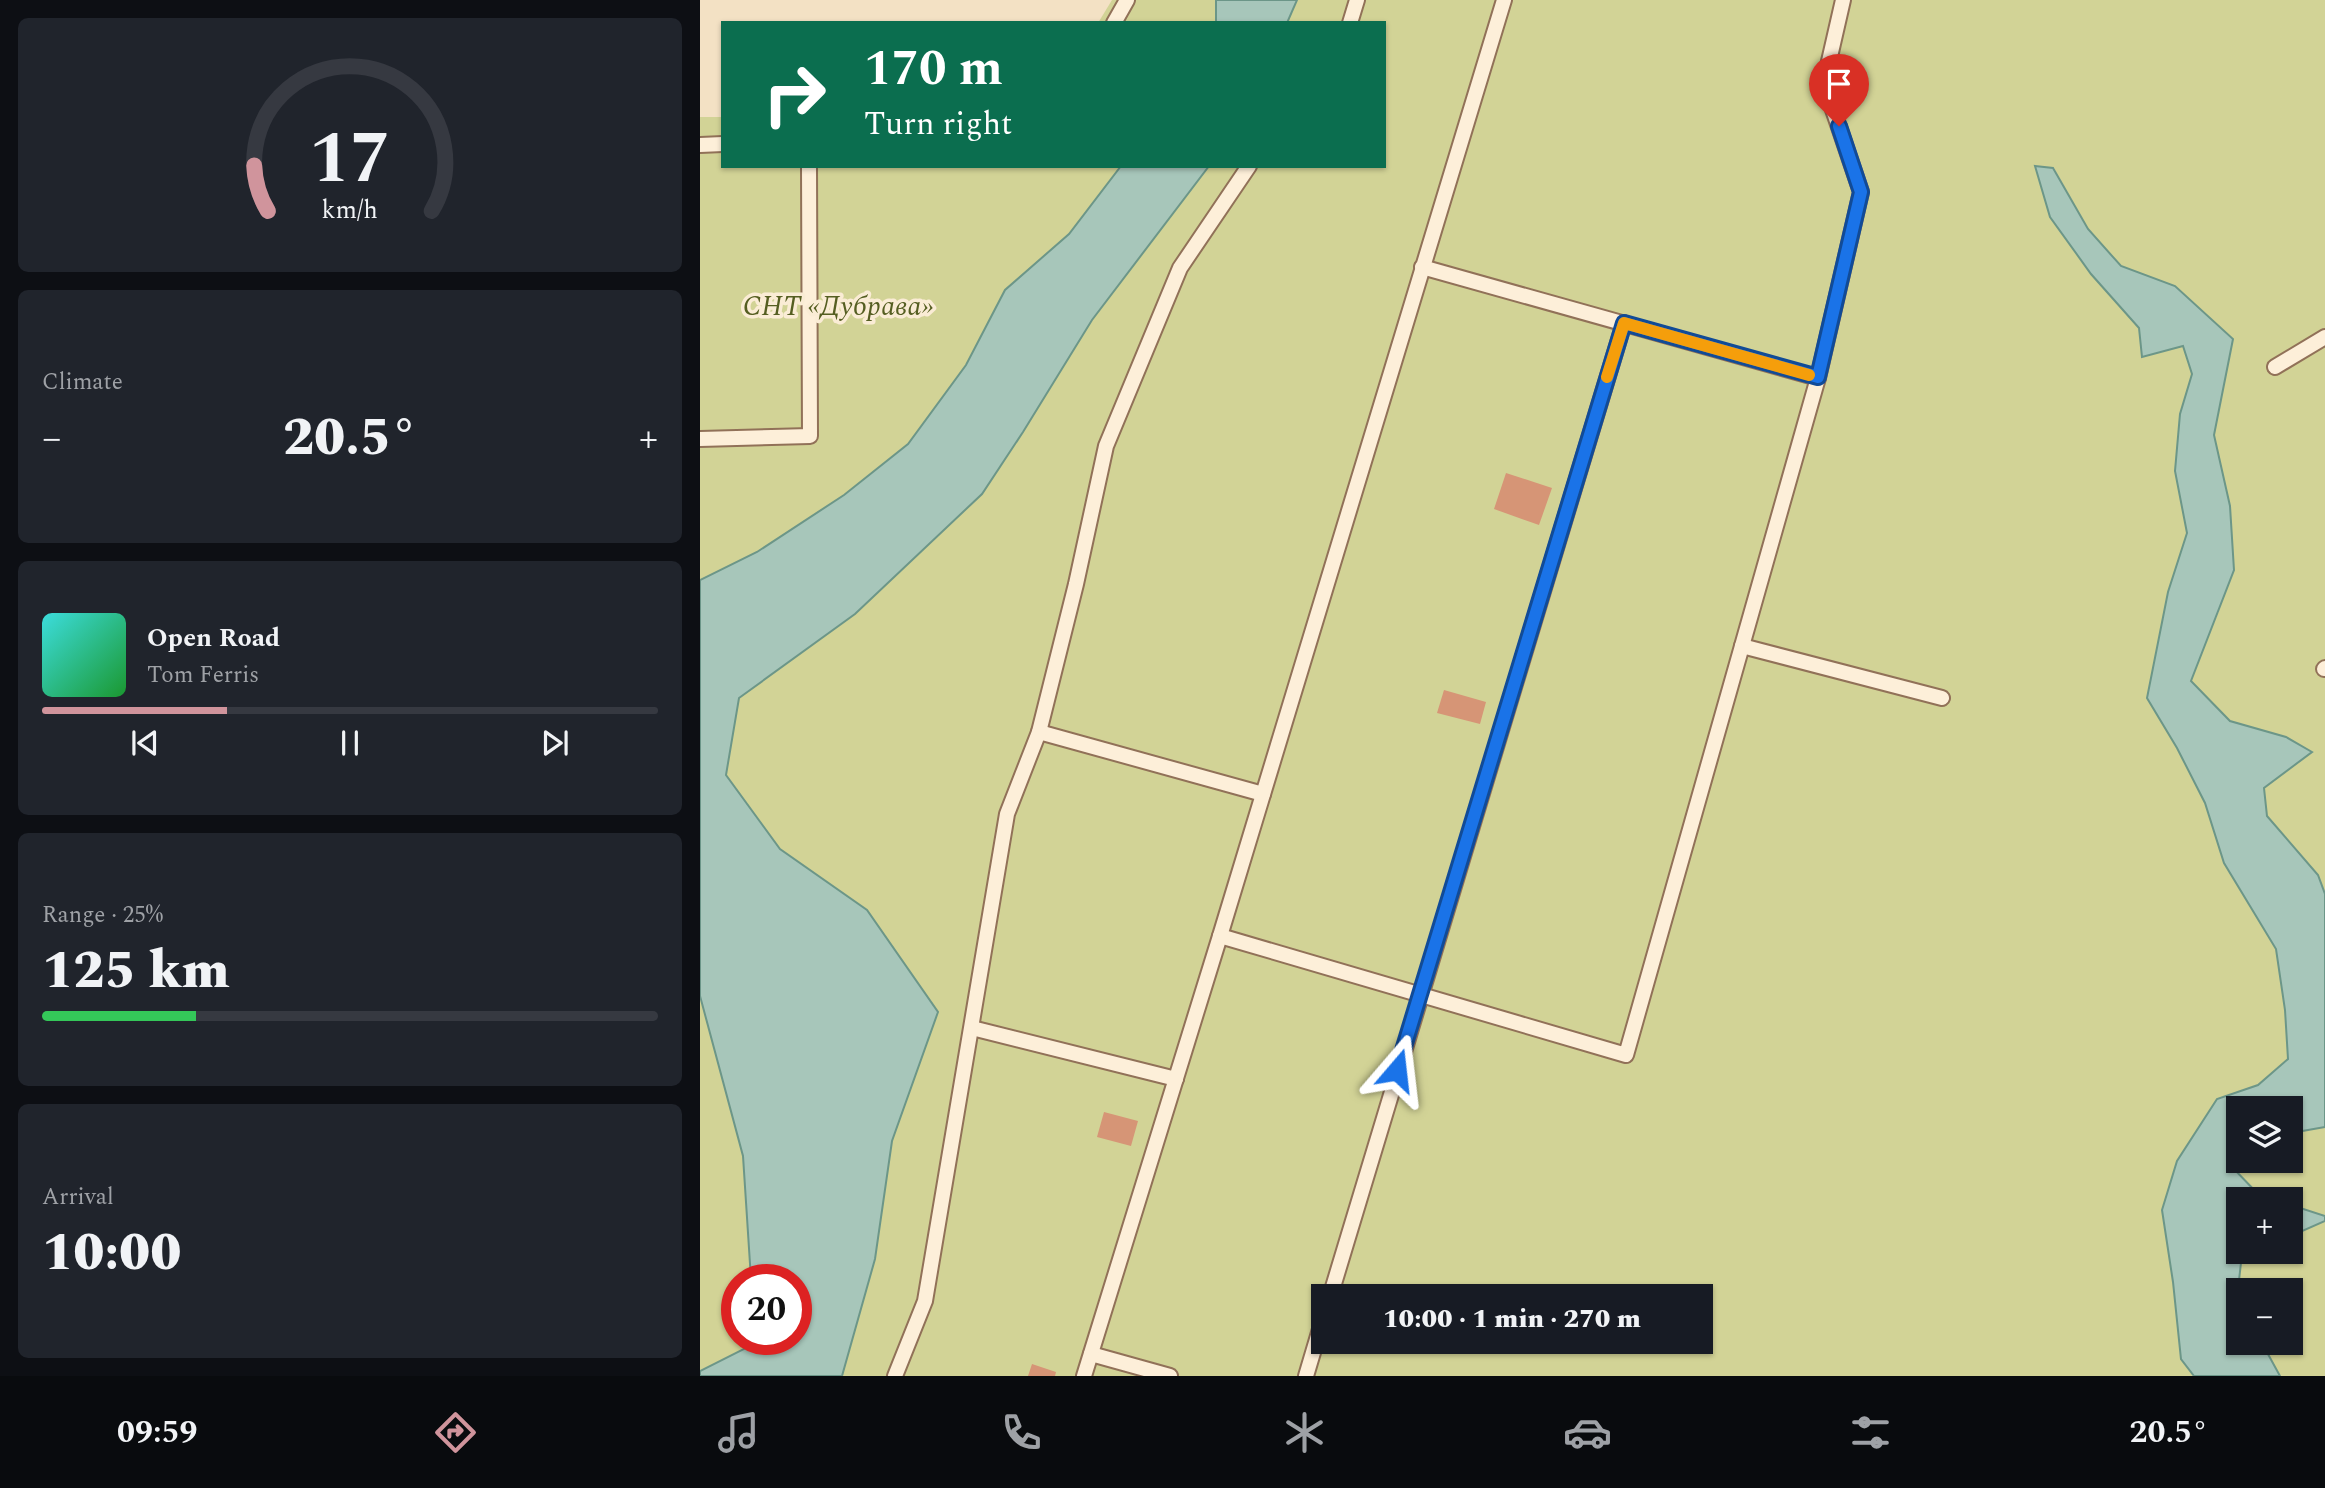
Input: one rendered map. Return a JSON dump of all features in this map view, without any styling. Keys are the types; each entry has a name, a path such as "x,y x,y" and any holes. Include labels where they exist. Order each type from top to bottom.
{"lane":[{"path":"1115,21 1127,0"},
{"path":"1351,21 1357,0"},
{"path":"1084,1376 1504,0"},
{"path":"1220,936 1626,1055 1818,377 1861,192 1825,83 1843,0"},
{"path":"700,145 721,145"},
{"path":"700,439 810,436 809,168"},
{"path":"895,1376 925,1301 1007,814 1039,733 1076,584 1106,446 1180,268 1248,168"},
{"path":"1422,267 1818,377"},
{"path":"1334,1284 1624,323"},
{"path":"2275,367 2325,337"},
{"path":"1742,646 1942,698"},
{"path":"1039,733 1263,794"},
{"path":"972,1028 1176,1079"},
{"path":"1091,1354 1170,1376"},
{"path":"1306,1376 1313,1354"}],"green space":[{"path":"1112,0 1216,0 1216,21 1099,21"},
{"path":"1297,0 2325,0 2325,894 2318,875 2267,816 2264,788 2311,752 2286,737 2230,722 2190,681 2219,611 2230,506 2214,435 2233,339 2175,286 2121,266 2088,229 2054,168 2035,166 2050,217 2091,274 2139,328 2142,356 2183,346 2192,374 2180,414 2175,471 2187,533 2168,592 2147,698 2205,803 2224,863 2276,949 2285,1010 2288,1060 2258,1085 2217,1099 2162,1210 2181,1358 2194,1376 842,1376 875,1259 892,1141 938,1012 867,911 780,849 726,775 739,698 855,614 1023,432 1092,320 1207,168 1386,168 1386,21 1288,21"},
{"name":"СНТ «Дубрава»","path":"700,117 721,117 721,168 1119,168 1069,234 1005,290 966,365 908,444 844,495 757,552 700,580"},
{"path":"700,996 743,1156 750,1264 721,1264 721,1355 733,1355 700,1371"},
{"path":"2325,1127 2325,1216 2303,1209 2303,1187 2251,1187 2238,1173 2303,1173 2303,1131"},
{"path":"2325,1221 2325,1376 2280,1376 2268,1355 2303,1355 2303,1278 2239,1278 2241,1264 2303,1264 2303,1231"}],"shaded area":[{"path":"1216,0 1297,0 1288,21 1216,21"},
{"path":"2035,166 2053,168 2088,229 2121,266 2175,286 2233,339 2214,435 2230,506 2234,570 2191,681 2230,721 2286,737 2312,752 2264,788 2267,816 2318,875 2325,894 2325,1127 2303,1131 2303,1096 2226,1096 2226,1173 2238,1173 2251,1187 2226,1187 2226,1264 2241,1264 2239,1278 2226,1278 2226,1355 2268,1355 2280,1376 2194,1376 2181,1359 2162,1210 2177,1161 2217,1099 2258,1085 2288,1059 2285,1010 2276,949 2224,863 2205,803 2147,698 2168,592 2187,533 2175,471 2180,414 2192,374 2183,346 2142,357 2139,328 2091,274 2050,217"},
{"path":"1119,168 1207,168 1092,320 982,494 855,614 739,698 726,775 780,849 867,910 938,1012 892,1141 875,1259 842,1376 700,1376 700,1371 732,1355 812,1355 812,1264 750,1264 743,1156 700,996 700,580 757,552 844,495 908,444 966,365 1005,290 1069,234"},
{"path":"2303,1209 2325,1216 2325,1221 2303,1231"}],"building":[{"path":"1506,473 1552,488 1539,525 1494,509"},
{"path":"1444,690 1486,702 1480,724 1437,713"},
{"path":"1104,1112 1138,1121 1131,1146 1097,1137"},
{"path":"1032,1364 1056,1372 1055,1376 1028,1376"}],"slow traffic":[{"path":"1607,377 1624,323 1809,375"}],"route":[{"path":"1397,1070 1624,323 1818,377 1861,192 1839,126"}]}
